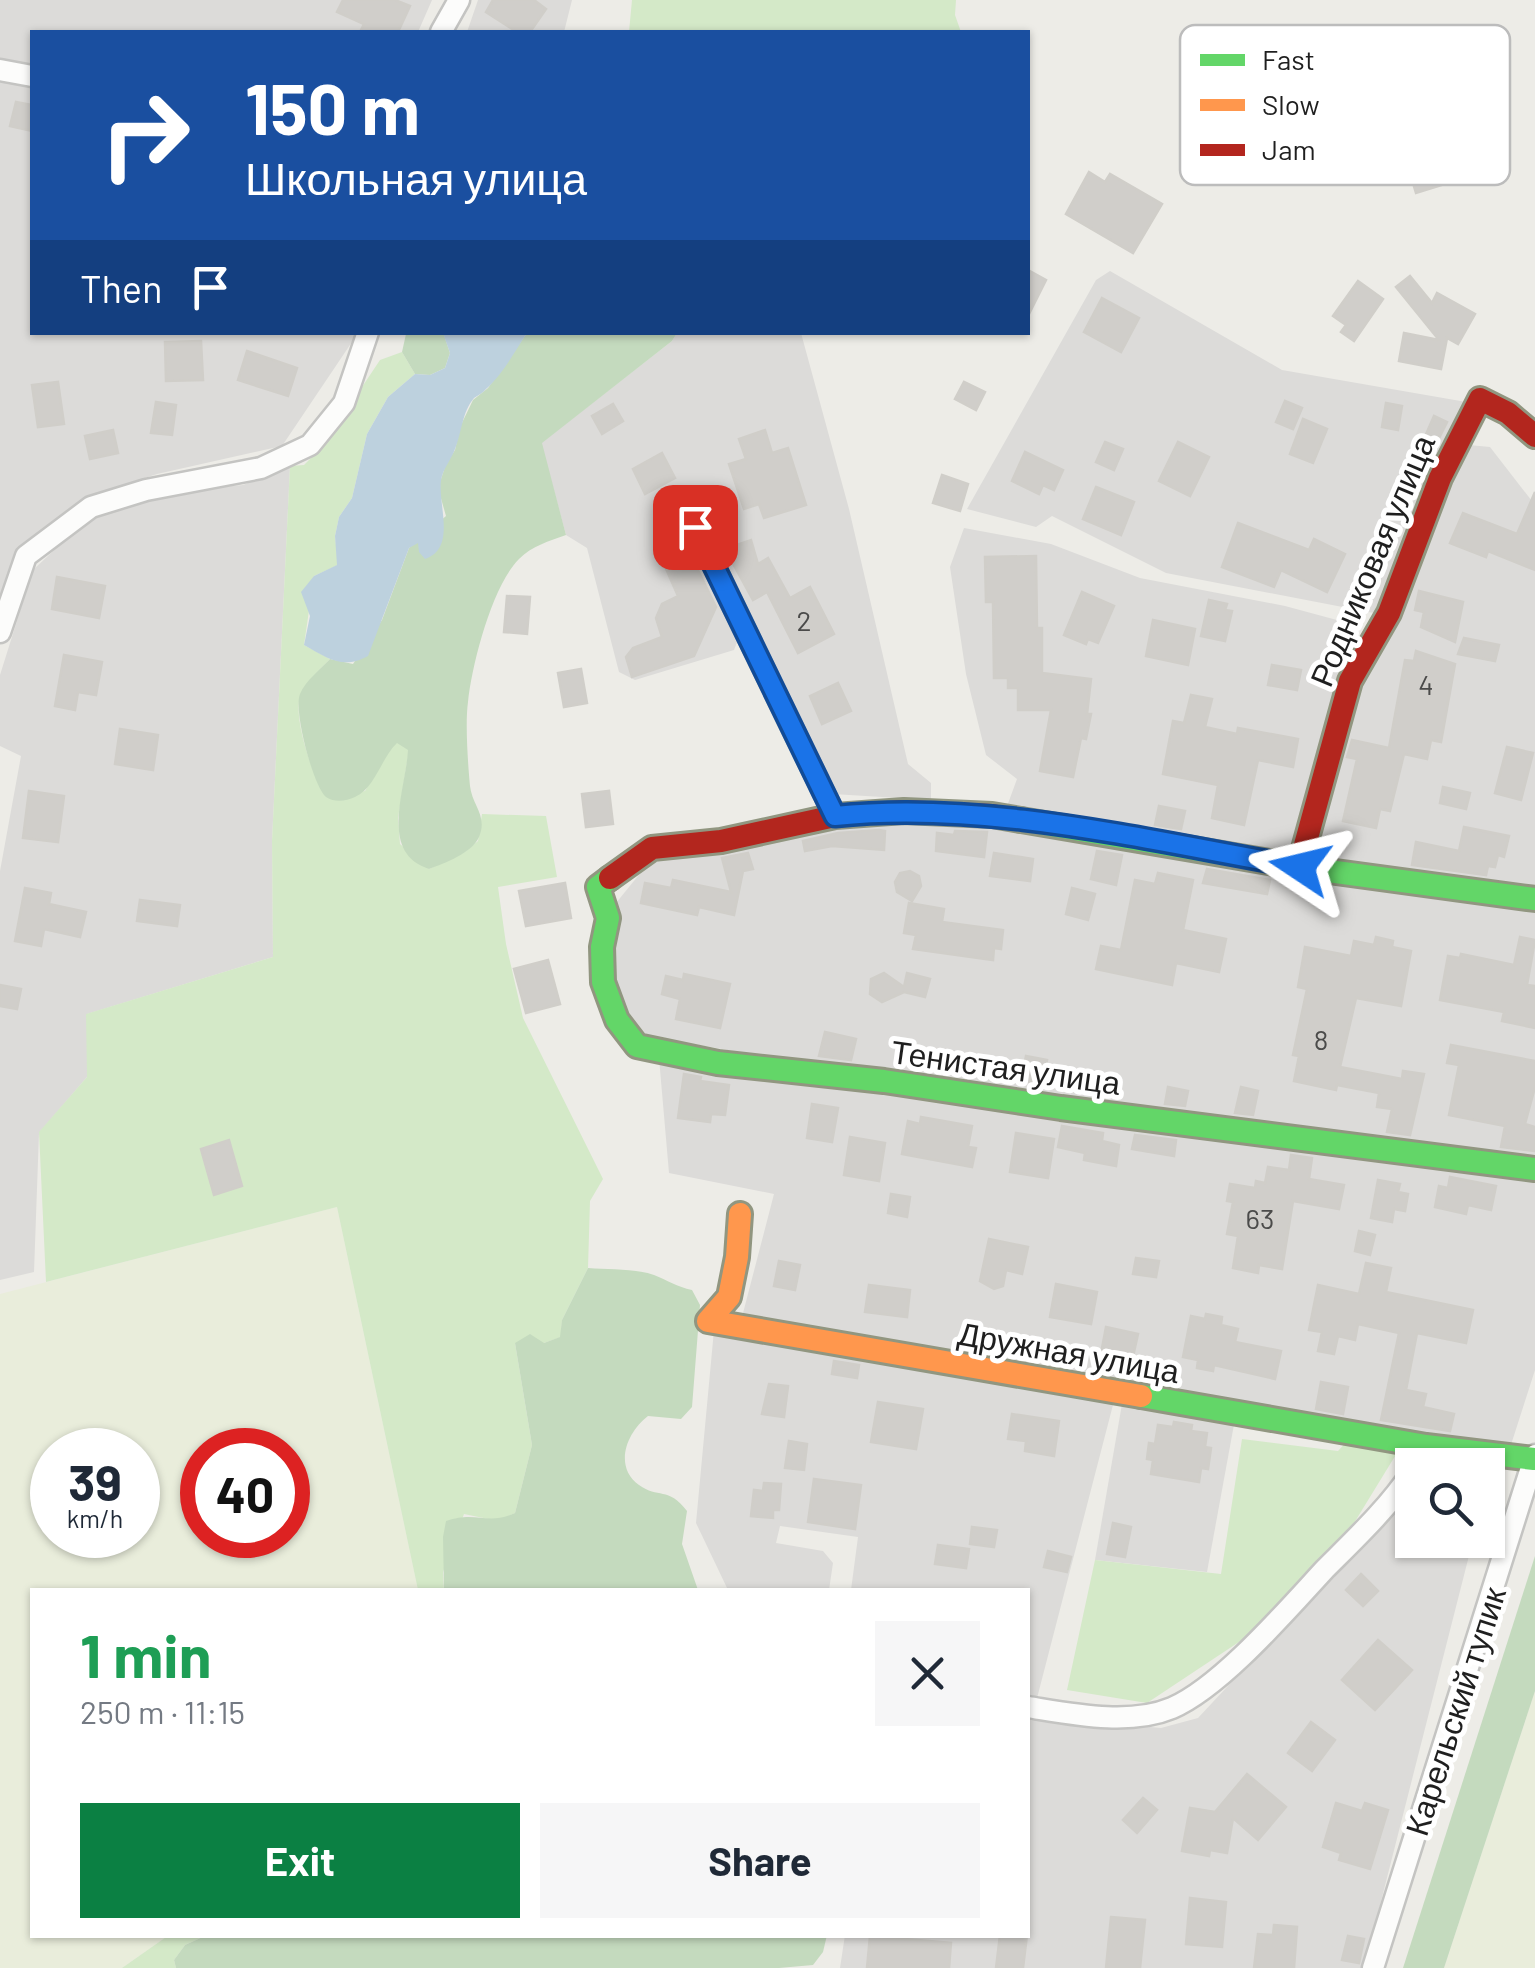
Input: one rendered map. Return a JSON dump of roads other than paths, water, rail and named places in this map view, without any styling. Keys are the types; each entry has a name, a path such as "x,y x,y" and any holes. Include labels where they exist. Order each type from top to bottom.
{"street":[{"path":"441,30 459,0"},
{"path":"457,30 468,0"},
{"path":"0,70 30,76"},
{"path":"0,632 26,556 91,506 146,490 260,468 310,445 344,403 366,335"},
{"name":"Родниковая улица","path":"1300,867 1350,681 1382,628 1437,486 1480,399 1508,413 1535,436"},
{"path":"695,527 835,816 904,811 992,815 1300,867 1535,899"},
{"name":"Тенистая улица","path":"835,816 720,841 652,848 598,887 608,918 602,947 603,982 617,1020 637,1046 718,1063 884,1081 1061,1108 1535,1169"},
{"name":"Дружная улица","path":"740,1214 729,1297 708,1321 1395,1450"},
{"name":"Дружная улица","path":"1505,1456 1534,1457"},
{"name":"Карельский тупик","path":"1373,1968 1534,1457"},
{"path":"1030,1707 1120,1718 1170,1710 1198,1694 1266,1632 1395,1491"}],"water":[{"path":"444,335 526,335 498,376 467,409 442,476 441,545 425,559 418,543 409,548 368,656 351,662 335,661 304,645 310,616 301,592 314,576 337,565 335,536 339,517 352,498 367,434 388,397 415,374 430,375 445,368 450,353"}]}
